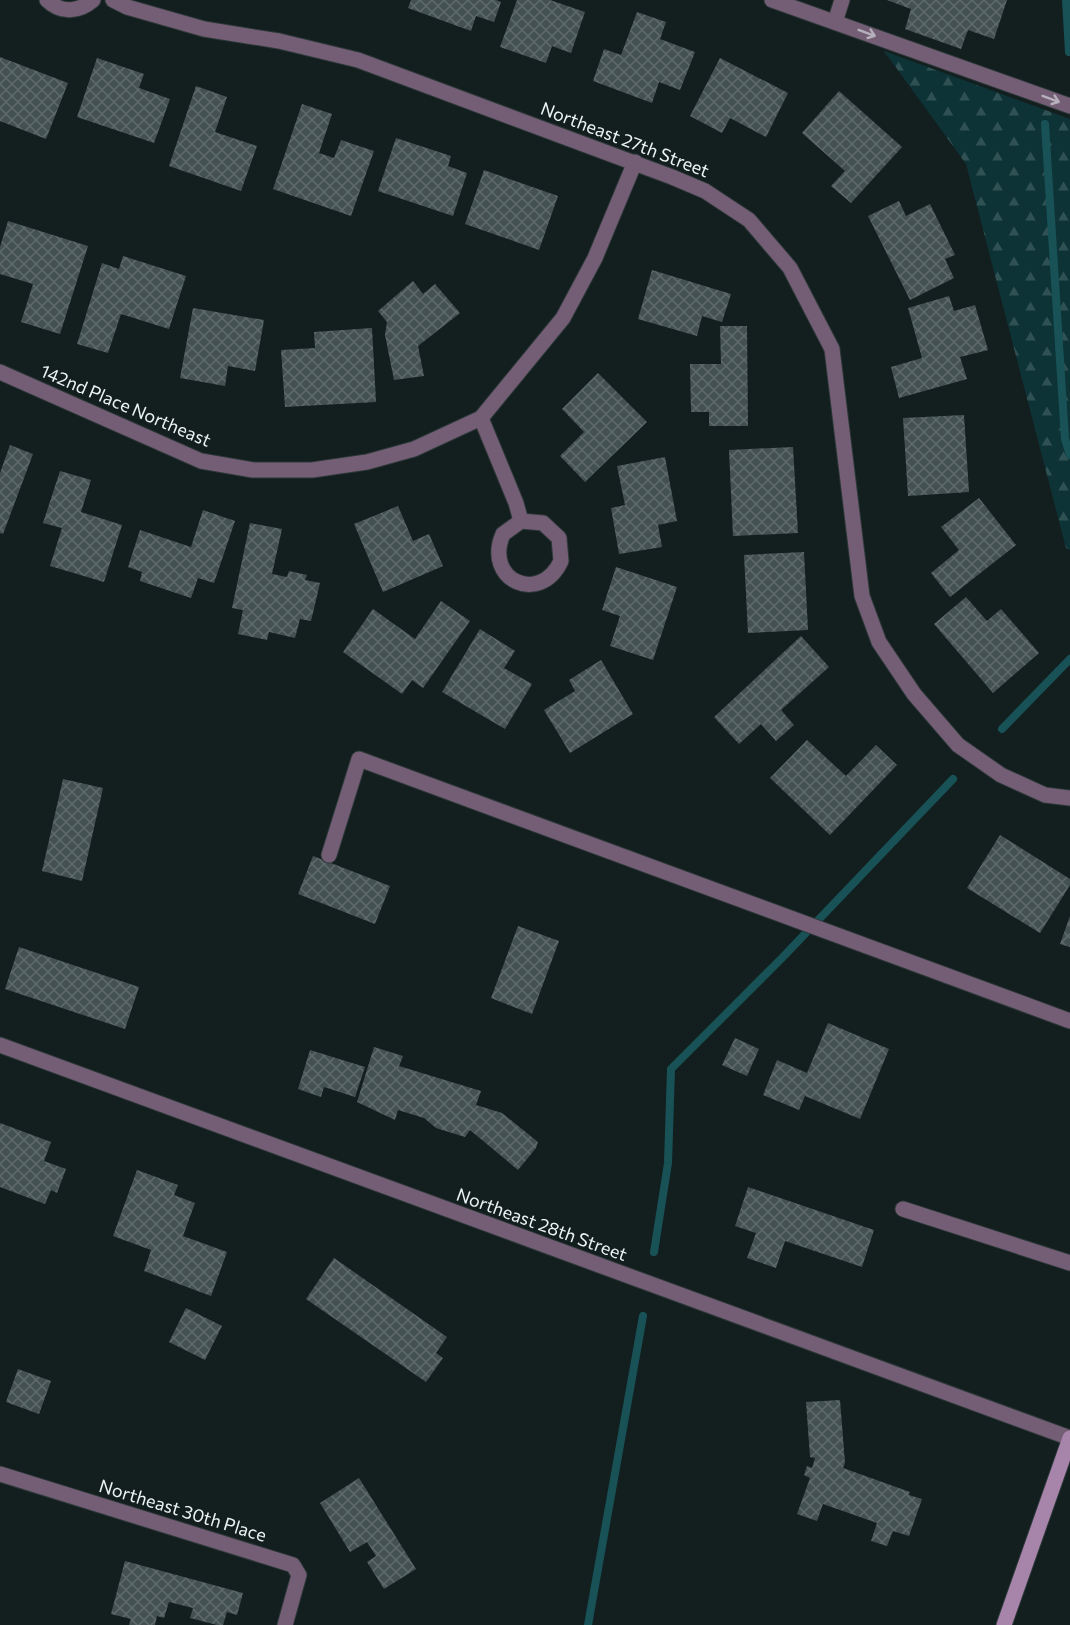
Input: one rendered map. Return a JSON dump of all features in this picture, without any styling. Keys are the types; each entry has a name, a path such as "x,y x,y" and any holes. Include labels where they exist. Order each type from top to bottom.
{"street":[{"path":"47,0 61,9 72,10 83,8 93,0"},
{"name":"Northeast 27th Street","path":"113,0 127,7 204,29 279,41 358,60 705,190 749,220 790,268 812,306 832,349 862,596 879,642 908,685 958,745 993,769 1045,795 1070,798"},
{"path":"772,0 1070,106"},
{"path":"835,22 842,0"},
{"name":"142nd Place Northeast","path":"0,372 201,461 253,470 312,470 367,462 414,449 481,418 562,318 596,258 635,162"},
{"path":"481,418 516,502 521,521"},
{"path":"532,520 543,523 559,538 561,561 549,579 538,584 516,582 500,567 497,556 503,534 521,521 532,520"},
{"path":"329,855 359,759 1070,1021"},
{"name":"Northeast 28th Street","path":"0,1045 1070,1438"},
{"path":"903,1209 1070,1263"},
{"path":"1004,1625 1070,1438"},
{"name":"Northeast 30th Place","path":"0,1474 293,1565 299,1575 285,1625"}],"green space":[{"path":"884,51 1070,119 1070,550 1066,548 966,164"}],"building":[{"path":"411,0 496,0 501,2 494,22 476,16 471,31 408,8"},
{"path":"517,0 550,0 585,12 571,53 552,46 546,63 500,47"},
{"path":"887,0 1007,0 994,39 968,30 961,49 905,29 911,9"},
{"path":"637,12 666,22 660,39 695,52 680,90 659,82 652,103 593,81 604,49 621,55"},
{"path":"0,57 68,83 46,139 0,121"},
{"path":"97,58 144,74 139,88 170,99 154,143 77,117"},
{"path":"720,58 788,93 766,137 730,118 722,133 690,116"},
{"path":"196,86 227,97 215,132 257,146 241,191 169,166"},
{"path":"839,91 902,147 851,203 831,186 845,171 802,133"},
{"path":"302,104 332,114 319,153 334,158 341,140 374,151 351,216 273,189"},
{"path":"396,138 451,156 448,166 467,173 453,216 378,191"},
{"path":"484,170 558,196 539,250 465,224"},
{"path":"899,201 906,216 930,204 955,255 945,259 954,278 910,300 868,216"},
{"path":"8,221 88,246 60,334 21,322 33,284 0,274 0,247"},
{"path":"123,256 186,276 169,329 121,314 108,353 77,344 102,263 119,269"},
{"path":"652,270 731,294 722,322 702,316 697,336 638,319"},
{"path":"413,281 423,294 435,284 460,313 418,346 424,376 394,380 385,335 387,322 378,311"},
{"path":"949,296 954,311 975,305 988,350 960,357 967,379 899,398 891,367 922,358 908,308"},
{"path":"193,308 264,320 255,371 228,366 225,386 180,378"},
{"path":"720,326 747,326 748,426 709,426 709,412 691,412 690,364 721,364"},
{"path":"372,328 376,402 285,407 281,350 315,348 314,332"},
{"path":"598,373 647,422 585,482 560,456 584,432 562,409"},
{"path":"964,415 969,492 908,496 903,418"},
{"path":"10,445 33,454 3,534 0,533 0,473"},
{"path":"793,447 798,533 733,536 729,450"},
{"path":"665,457 677,521 658,525 662,547 619,554 611,508 625,505 617,466"},
{"path":"60,471 91,480 81,512 122,525 104,582 50,566 62,528 43,523"},
{"path":"979,498 1016,545 950,597 931,573 959,550 941,527"},
{"path":"398,506 413,541 429,534 443,566 383,592 354,524"},
{"path":"203,510 235,521 214,583 198,578 191,598 140,581 142,572 128,567 140,530 191,547"},
{"path":"250,523 282,529 272,574 287,577 289,571 307,575 305,580 320,583 311,621 300,619 295,638 269,632 267,640 238,634 243,610 232,608"},
{"path":"804,552 808,630 748,633 744,555"},
{"path":"616,567 677,587 653,660 610,646 620,616 602,610"},
{"path":"966,597 987,621 1001,609 1039,653 993,693 934,624"},
{"path":"441,601 470,621 423,688 412,680 402,694 343,652 373,609 415,639"},
{"path":"480,629 515,651 504,668 532,684 505,729 442,692"},
{"path":"801,636 829,667 781,710 794,725 776,741 761,724 739,744 714,717"},
{"path":"601,660 633,714 570,753 544,710 575,691 569,680"},
{"path":"807,740 846,776 876,745 897,765 830,835 770,778"},
{"path":"63,779 103,788 82,881 42,871"},
{"path":"1000,835 1070,879 1070,885 1040,933 967,888"},
{"path":"313,856 390,886 375,924 298,894"},
{"path":"1070,916 1070,947 1060,944"},
{"path":"518,926 559,941 532,1014 491,998"},
{"path":"19,947 139,987 125,1029 5,989"},
{"path":"828,1023 889,1049 860,1119 805,1096 799,1110 763,1095 777,1060 807,1073"},
{"path":"735,1038 759,1049 747,1076 722,1065"},
{"path":"374,1047 403,1056 399,1066 481,1091 476,1105 502,1113 538,1142 536,1148 518,1170 470,1130 465,1137 436,1128 424,1118 398,1110 395,1120 357,1102"},
{"path":"310,1050 365,1067 355,1097 324,1087 321,1097 298,1089"},
{"path":"0,1123 51,1142 44,1161 66,1169 57,1193 51,1190 45,1204 0,1187"},
{"path":"137,1170 178,1185 174,1195 195,1203 183,1236 227,1252 211,1296 144,1271 151,1250 113,1236"},
{"path":"748,1187 874,1230 862,1267 785,1241 776,1268 747,1258 756,1233 735,1226"},
{"path":"334,1258 447,1337 436,1353 443,1358 426,1382 306,1299"},
{"path":"186,1308 222,1326 205,1360 169,1342"},
{"path":"18,1369 51,1381 39,1414 6,1402"},
{"path":"840,1400 845,1463 843,1468 910,1492 909,1495 922,1499 909,1536 893,1531 887,1546 871,1541 877,1523 823,1504 817,1521 797,1514 810,1478 804,1475 807,1466 812,1468 815,1458 810,1457 806,1402"},
{"path":"359,1478 416,1569 384,1589 367,1562 376,1556 367,1542 350,1552 320,1503"},
{"path":"125,1561 243,1593 237,1615 227,1612 223,1625 217,1625 190,1618 193,1608 169,1602 164,1618 157,1616 155,1625 129,1625 131,1619 111,1614"}],"waterway":[{"path":"1066,0 1069,52"},
{"path":"1045,124 1065,439 1070,455"},
{"path":"1002,729 1070,659"},
{"path":"654,1252 668,1163 671,1069 782,958 953,779"},
{"path":"588,1625 643,1316"}]}
